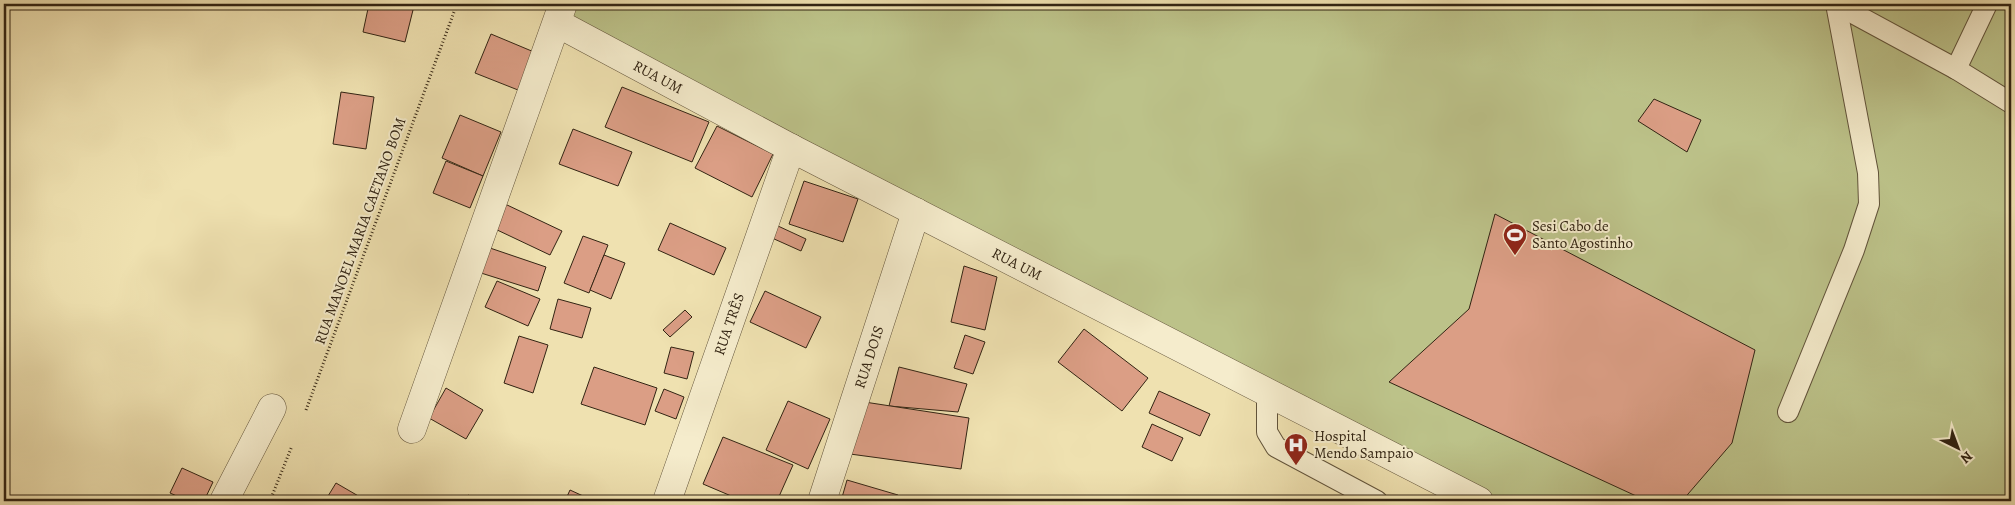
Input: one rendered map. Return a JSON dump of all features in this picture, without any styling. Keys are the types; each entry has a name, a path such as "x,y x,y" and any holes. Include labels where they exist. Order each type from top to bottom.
{"street":[{"name":"RUA UM","path":"560,14 791,148 1479,501"},
{"path":"412,429 560,14"},
{"name":"RUA TRÊS","path":"667,501 791,148"},
{"name":"RUA DOIS","path":"822,501 916,212"},
{"path":"224,501 272,408"}],"lane":[{"path":"1836,4 1956,69 2011,103"},
{"path":"1788,412 1854,250 1869,204 1868,173 1836,4"},
{"path":"1956,69 1987,4"},
{"path":"1267,391 1267,432 1276,447 1377,501"}],"path":[{"name":"RUA MANOEL MARIA CAETANO BOM","path":"304,414 457,4 495,4"},
{"path":"270,501 294,440"}],"green space":[{"name":"Sesi Cabo de Santo Agostinho","path":"578,4 2011,4 2011,490 2007,501 1487,501 570,22"}],"building":[{"path":"369,4 405,4 414,6 405,42 363,32"},
{"path":"491,34 534,52 518,90 475,73"},
{"path":"622,87 709,122 692,162 605,127"},
{"path":"341,92 374,97 366,149 333,144"},
{"path":"1654,99 1701,120 1687,152 1638,121"},
{"path":"460,115 501,132 483,176 442,158"},
{"path":"717,126 773,154 752,197 695,168"},
{"path":"573,129 632,152 618,186 559,164"},
{"path":"446,161 483,176 470,208 433,193"},
{"path":"804,181 858,199 843,242 789,224"},
{"path":"505,204 562,231 550,255 493,228"},
{"path":"1495,214 1755,350 1732,443 1682,501 1647,501 1389,382 1469,309"},
{"path":"670,223 726,248 714,275 658,250"},
{"path":"778,226 806,239 801,251 772,238"},
{"path":"583,236 608,245 589,293 564,283"},
{"path":"490,248 546,267 538,291 481,273"},
{"path":"604,255 625,263 611,299 590,290"},
{"path":"964,266 997,277 985,330 951,322"},
{"path":"497,281 540,299 528,326 485,307"},
{"path":"765,291 821,317 806,348 750,322"},
{"path":"558,299 591,308 582,338 550,329"},
{"path":"685,310 692,317 670,337 663,330"},
{"path":"1084,329 1148,378 1122,411 1058,362"},
{"path":"965,335 985,342 973,374 954,368"},
{"path":"519,336 548,345 533,393 504,383"},
{"path":"671,347 694,352 687,379 664,373"},
{"path":"594,367 657,388 645,425 581,404"},
{"path":"899,367 967,384 958,412 889,406"},
{"path":"446,388 483,410 466,439 429,418"},
{"path":"664,389 684,397 676,419 655,411"},
{"path":"1159,391 1210,414 1200,436 1149,413"},
{"path":"788,401 830,419 808,469 766,450"},
{"path":"858,401 969,418 961,469 850,454"},
{"path":"1152,424 1183,438 1172,461 1142,447"},
{"path":"723,437 793,465 777,501 743,501 703,484"},
{"path":"182,468 213,482 204,501 188,501 170,493"},
{"path":"847,480 898,495 896,501 841,501"},
{"path":"336,483 367,501 325,501"},
{"path":"570,490 594,501 565,501"},
{"path":"468,495 482,501 466,501"}],"place":[{"name":"Sesi Cabo de Santo Agostinho","path":"1515,256"},
{"name":"Hospital Mendo Sampaio","path":"1296,466"}]}
